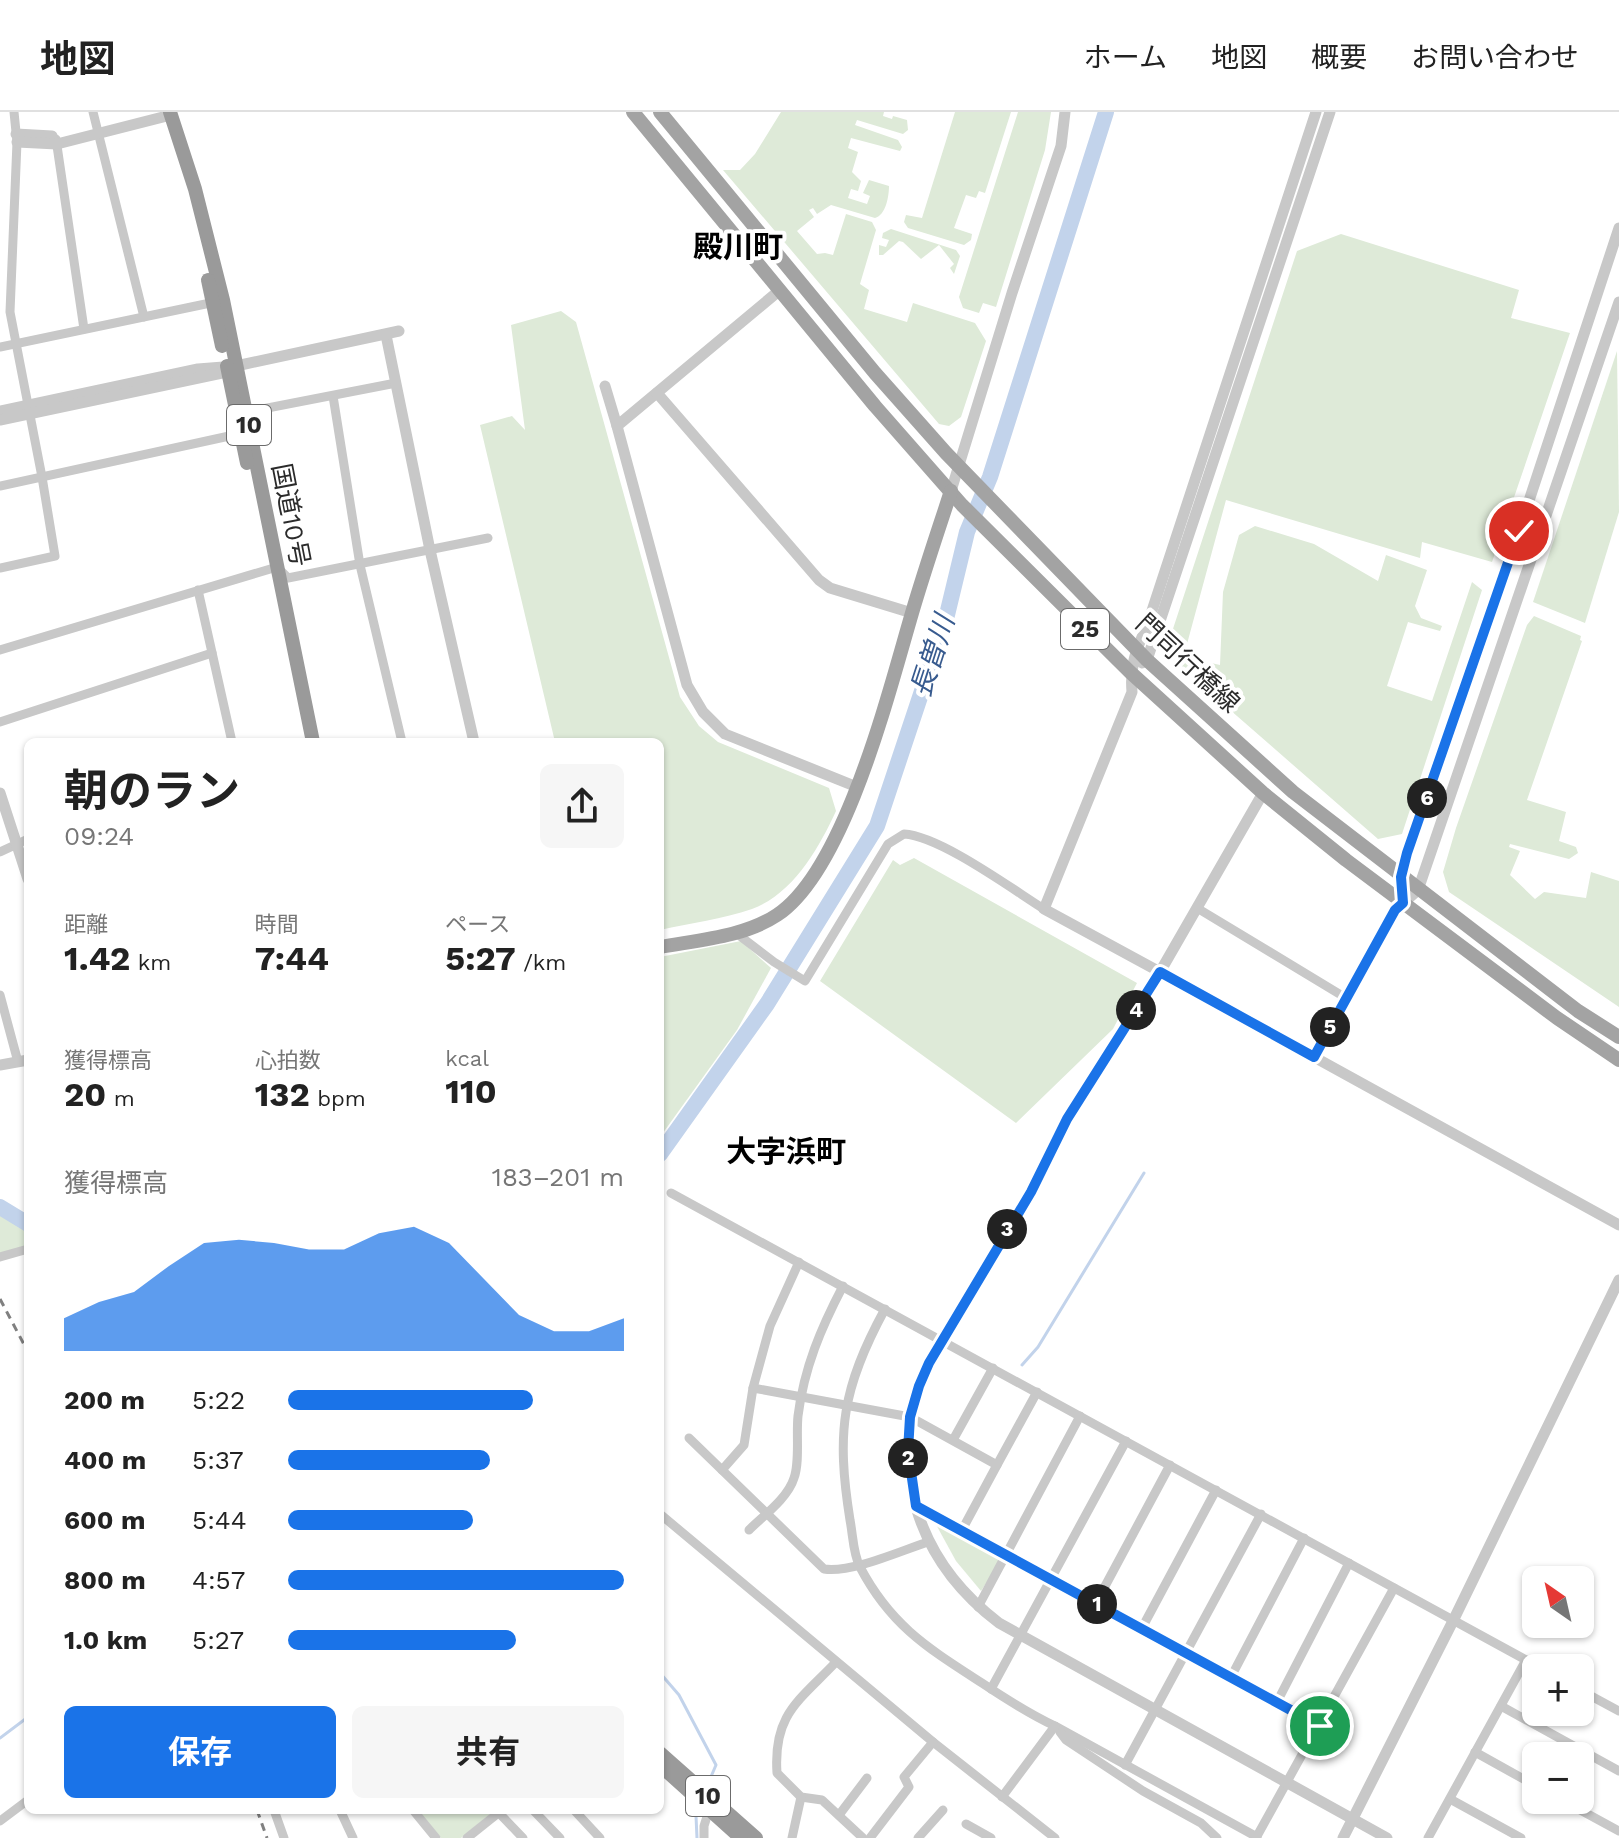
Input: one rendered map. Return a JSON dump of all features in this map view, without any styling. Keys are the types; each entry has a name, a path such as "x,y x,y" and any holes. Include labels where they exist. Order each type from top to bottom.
{"highway":[{"name":"国道10号","path":"164,114 218,302 312,738"},
{"name":"国道10号","path":"230,368 247,412 245,433"},
{"name":"国道10号","path":"273,568 303,738"},
{"name":"10","path":"664,1757 741,1838"},
{"name":"10","path":"664,1768 756,1838"}],"main road":[{"name":"門司行橋線","path":"633,112 875,406 1026,572 1130,672 1263,793 1403,903 1557,1018 1619,1060"},
{"name":"門司行橋線","path":"660,112 875,373 957,466 1142,654 1293,792 1578,1011 1619,1037"},
{"path":"664,946 736,933 777,915 796,898 826,854 857,787 881,718 951,491"}],"street":[{"path":"0,568 55,556 9,304 17,138 14,112"},
{"path":"93,112 144,317"},
{"path":"951,491 1061,146 1065,112"},
{"path":"1142,654 1151,614 1316,112"},
{"path":"1044,909 1132,692 1130,672 1142,654 1330,112"},
{"path":"17,138 56,140 164,114"},
{"path":"56,140 84,329"},
{"path":"1403,903 1401,877 1619,228"},
{"path":"617,426 780,290"},
{"path":"0,347 218,302"},
{"path":"1314,1057 1395,910 1418,890 1619,302"},
{"path":"0,420 29,410 399,331"},
{"path":"386,335 430,550 473,738"},
{"path":"247,412 396,383"},
{"path":"605,386 687,685 694,699 725,734 857,787"},
{"path":"657,393 819,580 830,588 912,613"},
{"path":"333,396 360,565 401,738"},
{"path":"0,411 29,410"},
{"path":"0,486 245,433"},
{"path":"0,650 273,568 288,578 488,538"},
{"path":"198,590 231,738"},
{"path":"0,722 212,653"},
{"path":"0,793 24,867"},
{"path":"1263,793 1160,972 1067,1119 1031,1192 942,1340 919,1386 910,1417 908,1451 916,1506 928,1542 948,1575 978,1607 1021,1636 1387,1838"},
{"path":"736,933 805,981 888,844 904,834 925,839 1044,909 1619,1225"},
{"path":"0,852 24,842"},
{"path":"1197,908 1346,998"},
{"path":"0,995 23,1061 0,1065"},
{"path":"671,1193 1522,1658"},
{"path":"0,1257 24,1250"},
{"path":"722,1470 744,1445 753,1388 770,1326 799,1262"},
{"path":"1343,1838 1619,1280"},
{"path":"749,1530 786,1492 794,1478 800,1397 823,1324 843,1286"},
{"path":"885,1309 855,1372 846,1405 843,1469 857,1564 889,1612 918,1642 1027,1714 1055,1726 1257,1837 1394,1588"},
{"path":"953,1440 993,1368"},
{"path":"753,1388 910,1417 997,1465"},
{"path":"962,1530 1037,1392"},
{"path":"978,1607 1080,1416"},
{"path":"689,1438 824,1569 857,1564 928,1542"},
{"path":"991,1689 1126,1441"},
{"path":"1096,1603 1170,1465"},
{"path":"1142,1628 1216,1490"},
{"path":"916,1506 1320,1726"},
{"path":"1125,1765 1261,1514"},
{"path":"664,1517 933,1742 1055,1838"},
{"path":"1231,1677 1304,1538"},
{"path":"1277,1702 1349,1563"},
{"path":"836,1662 791,1710 778,1735 777,1773 801,1797 822,1800 863,1838"},
{"path":"1428,1838 1522,1667"},
{"path":"1594,1698 1619,1711"},
{"path":"1501,1706 1619,1771"},
{"path":"1002,1797 1055,1726"},
{"path":"1055,1726 1066,1740 1143,1791 1201,1823 1217,1838"},
{"path":"870,1838 909,1787 904,1777 933,1742"},
{"path":"1475,1752 1522,1778"},
{"path":"839,1815 867,1778"},
{"path":"792,1838 801,1797"},
{"path":"1450,1799 1521,1838"},
{"path":"0,1821 24,1803"},
{"path":"704,1838 710,1804"},
{"path":"918,1838 943,1810"},
{"path":"275,1814 284,1838"},
{"path":"342,1814 353,1838"},
{"path":"416,1814 436,1838"},
{"path":"467,1838 496,1814"},
{"path":"503,1814 523,1838"},
{"path":"537,1814 560,1838"},
{"path":"578,1814 600,1838"},
{"path":"1588,1814 1619,1831"},
{"path":"966,1824 991,1838"}],"green space":[{"path":"781,112 884,112 883,116 907,120 908,130 903,134 857,120 855,125 898,140 902,147 900,151 851,138 848,148 858,152 852,172 861,181 858,191 851,189 848,198 867,204 870,196 863,193 869,180 889,186 882,213 875,218 831,205 817,214 813,208 809,210 814,217 797,231 817,254 833,255 846,214 872,222 876,230 860,284 869,290 864,309 907,322 913,303 975,323 986,341 961,417 949,426 939,424 723,170 740,170 755,154"},
{"path":"955,112 1011,112 985,193 979,191 976,198 966,195 954,228 972,234 971,240 964,245 908,228 904,222 906,215 922,218"},
{"path":"1018,112 1051,112 1045,150 996,307 983,303 979,313 963,308 959,297"},
{"path":"891,229 956,250 960,256 954,274 950,268 954,264 939,245 921,259 899,241 879,255 879,245 886,247 889,240 882,238 883,233"},
{"path":"1341,234 1519,290 1511,318 1570,333 1492,562 1422,542 1420,558 1226,500 1187,644 1189,658 1220,665 1223,592 1239,535 1255,526 1314,544 1378,581 1386,555 1427,570 1415,606 1421,618 1442,626 1440,631 1408,622 1387,686 1432,701 1472,582 1482,590 1402,834 1378,839 1167,655 1297,251"},
{"path":"561,311 576,322 680,697 699,726 718,742 829,788 836,811 813,854 780,893 752,909 664,929 664,738 554,738 480,425 512,416 525,430 511,325"},
{"path":"1617,351 1619,512 1585,623 1533,602"},
{"path":"1534,616 1581,636 1582,641 1527,800 1566,812 1559,841 1576,847 1578,853 1569,859 1510,844 1509,847 1520,851 1510,875 1535,899 1544,892 1586,898 1591,872 1619,881 1619,1007 1449,892 1443,872 1527,625"},
{"path":"914,858 1137,983 1113,1029 1016,1123 820,981 893,860 900,865"},
{"path":"741,941 771,968 737,1030 664,1131 664,956"},
{"path":"0,1207 24,1222 24,1250 0,1257"},
{"path":"933,1519 1007,1551 981,1591 956,1561"},
{"path":"421,1814 490,1814 461,1838 441,1838"}],"waterway":[{"name":"長曽川","path":"664,1148 767,1004 877,826 946,619 967,532 990,477 1106,112"},
{"path":"1022,1365 1038,1347 1144,1173"},
{"name":"長曽川","path":"0,1207 24,1222"},
{"path":"664,1678 679,1695 716,1765 710,1779"},
{"path":"0,1738 24,1720"},
{"path":"696,1816 697,1838"}],"railway":[{"path":"0,1299 24,1344"},
{"path":"258,1814 267,1838"}],"district":[{"name":"殿川町","path":"738,247"},
{"name":"大字浜町","path":"786,1152"}],"route":[{"path":"1320,1726 916,1506 908,1451 910,1417 929,1363 1031,1192 1067,1119 1160,972 1314,1057 1395,910 1403,903 1401,877 1407,853 1519,531"}]}
